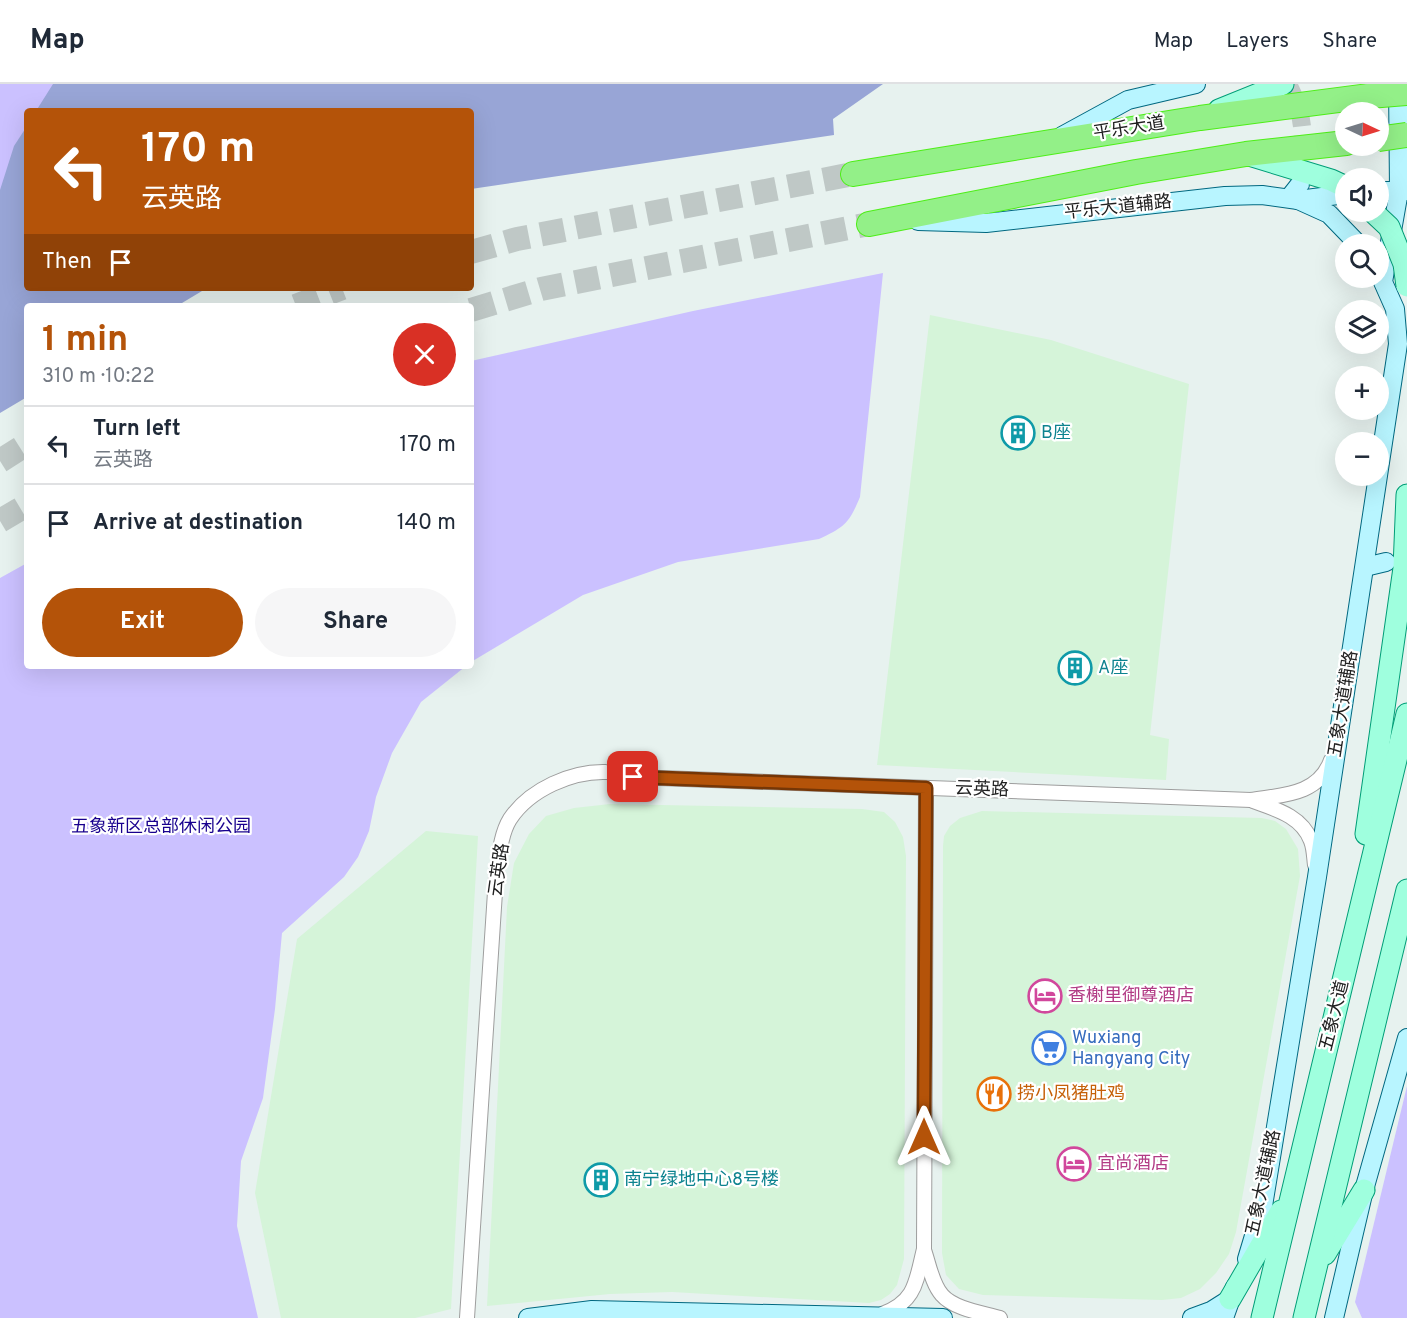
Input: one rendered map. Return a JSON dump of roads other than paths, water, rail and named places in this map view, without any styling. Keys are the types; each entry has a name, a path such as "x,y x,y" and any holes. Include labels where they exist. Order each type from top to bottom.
{"highway":[{"name":"平乐大道","path":"853,174 1200,118 1407,93"},
{"path":"1389,137 1407,135"},
{"path":"879,222 1136,172 1246,154 1335,143"}],"main road":[{"path":"1200,118 1283,84"},
{"path":"1246,154 1335,185"},
{"path":"1384,222 1389,227 1404,264 1407,286"},
{"path":"1349,962 1407,495"},
{"name":"五象大道","path":"1262,1318 1407,714"},
{"path":"1304,1318 1407,890"},
{"path":"1392,955 1407,920"},
{"path":"1316,1270 1364,1190"},
{"path":"1227,1309 1292,1193"}],"street":[{"path":"1052,142 1128,100 1196,84"},
{"name":"五象大道辅路","path":"1389,247 1403,191 1398,84"},
{"name":"平乐大道辅路","path":"879,222 986,223 1225,196 1296,194 1335,188"},
{"path":"1296,194 1329,214 1348,234"},
{"name":"五象大道辅路","path":"1227,1309 1248,1255 1263,1206 1339,739 1398,344 1395,309 1385,288"},
{"path":"1365,567 1399,561"},
{"path":"1251,800 1300,792 1316,784 1327,771 1339,739"},
{"name":"云英路","path":"467,1318 496,877 501,847 510,819 541,790 558,781 576,776 607,772 633,777 1251,800"},
{"path":"877,1316 897,1309 909,1297 916,1281 924,1249 926,788"},
{"path":"1251,800 1285,813 1301,825 1311,841 1317,877"},
{"path":"1334,1318 1364,1190 1407,1038"},
{"path":"924,1249 934,1282 942,1296 957,1305 1000,1318"},
{"path":"1340,1293 1344,1318"},
{"path":"1192,1318 1211,1311 1227,1309"},
{"path":"528,1318 592,1310 943,1318"}],"tunnel":[{"path":"1288,84 1301,120 1302,158"},
{"path":"474,251 517,239 853,174"},
{"path":"474,309 541,289 869,224"},
{"path":"304,303 334,291"},
{"path":"0,461 24,446"},
{"path":"0,521 24,507"}],"place":[{"name":"B座","path":"1018,433"},
{"name":"A座","path":"1075,668"},
{"name":"香榭里御尊酒店","path":"1045,996"},
{"name":"Wuxiang Hangyang City","path":"1049,1048"},
{"name":"捞小凤猪肚鸡","path":"994,1094"},
{"name":"宜尚酒店","path":"1074,1164"},
{"name":"南宁绿地中心8号楼","path":"601,1180"}],"park label":[{"name":"五象新区总部休闲公园","path":"161,827"}]}
